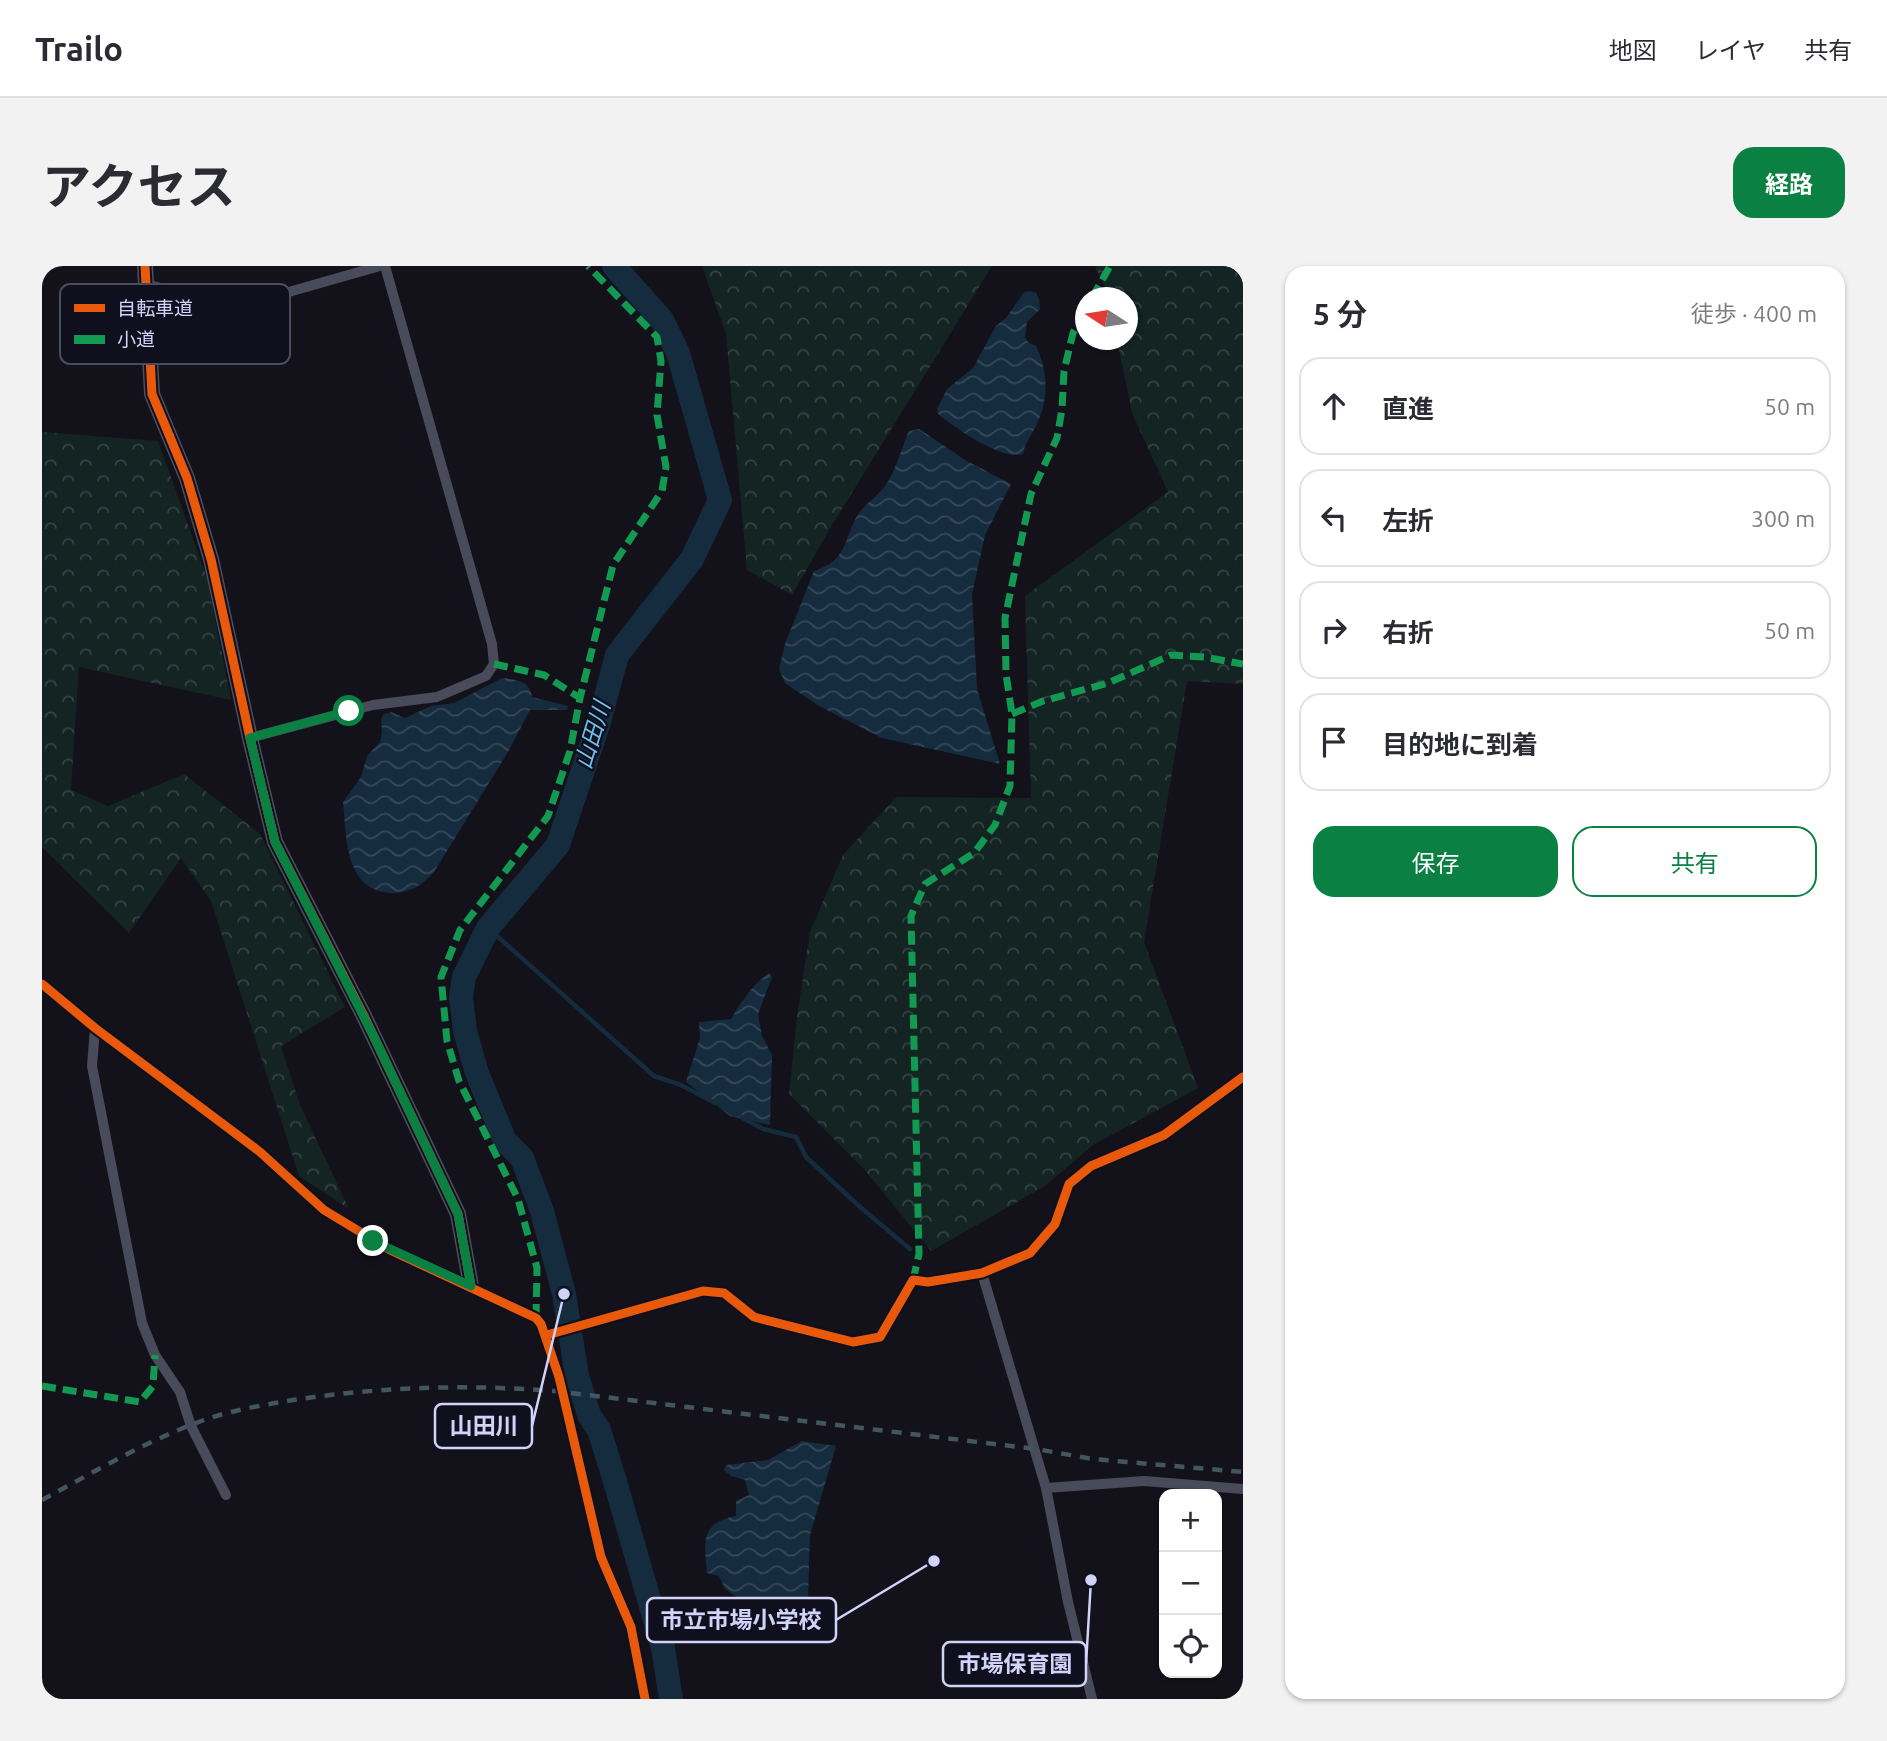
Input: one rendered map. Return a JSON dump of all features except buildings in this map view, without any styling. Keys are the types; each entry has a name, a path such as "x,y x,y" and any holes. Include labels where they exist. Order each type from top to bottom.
{"street":[{"path":"145,266 146,284"},
{"path":"250,738 373,705 437,696 486,676 494,664 492,644 383,266 290,292"},
{"path":"150,364 152,394 187,478 212,559 275,842 370,1029 458,1214 471,1286"},
{"path":"42,984 95,1028 260,1152 324,1210 390,1250 536,1318 547,1335 601,1557 631,1627 645,1699"},
{"path":"95,1028 92,1066 142,1323 155,1356 180,1392 191,1426 226,1495"},
{"path":"547,1335 703,1291 724,1293 754,1317 853,1342 880,1337 913,1280 928,1282 982,1273 1030,1253 1055,1224 1069,1184 1091,1166 1164,1135 1243,1077"},
{"path":"982,1273 1046,1488 1068,1602 1092,1699"},
{"path":"1046,1488 1144,1480 1243,1489"}],"green space":[{"path":"702,266 992,266 832,525 792,595 747,570 726,334"},
{"path":"1095,266 1243,266 1243,684 1187,681 1144,942 1198,1088 1093,1145 1045,1186 931,1251 864,1169 789,1094 810,932 843,855 896,797 1031,798 1025,596 1168,492 1132,413 1119,350 1138,350 1138,287 1104,287"},
{"path":"42,432 158,441 207,578 231,700 79,667 71,790 108,806 184,774 260,834 345,1007 281,1046 300,1105 349,1209 299,1176 211,901 181,858 129,933 42,847"}],"water":[{"path":"1024,292 1036,293 1040,309 1027,322 1025,338 1036,346 1046,385 1044,404 1037,424 1023,454 1014,455 991,448 967,435 938,414 937,409 947,389 973,368 996,326 1006,318"},
{"path":"919,429 965,460 1011,484 985,535 972,594 977,689 1000,764 882,738 819,706 785,683 779,669 785,644 814,571 839,556 858,514 891,477 909,431"},
{"path":"502,678 522,682 529,688 532,697 568,706 567,710 530,710 508,752 434,872 425,881 399,893 376,890 356,873 351,860 343,802 361,777 367,756 380,742 381,719 384,714 391,712 405,718 431,706 454,703"},
{"path":"769,973 772,977 758,1014 762,1036 772,1055 770,1125 730,1116 686,1082 700,1038 699,1022 731,1019 752,988"},
{"path":"802,1441 836,1446 810,1535 808,1599 738,1598 725,1589 719,1576 707,1573 706,1562 705,1543 710,1529 724,1519 736,1516 736,1501 749,1495 745,1480 731,1476 724,1470 726,1465 768,1460"}],"waterway":[{"name":"山田川","path":"614,266 662,320 678,353 720,500 692,559 617,655 599,722 558,845 488,928 464,977 461,997 465,1031 477,1073 505,1141 522,1158 542,1211 564,1294 577,1376 589,1415 599,1430 614,1478 663,1648 671,1699"},
{"path":"488,928 654,1076 681,1085 715,1103"},
{"path":"741,1117 763,1129 796,1137 806,1157 910,1249"}],"railway":[{"path":"42,1500 142,1447 215,1416 293,1400 423,1388 554,1391 1036,1449 1093,1459 1243,1472"}],"marked path":[{"path":"536,1318 537,1268 518,1199 459,1081 447,1041 441,977 460,930 548,816 570,751 580,698 613,565 662,491 666,467 657,415 661,361 657,337 588,266"},
{"path":"1098,287 1110,266"},
{"path":"913,1280 919,1254 911,916 925,884 974,853 995,825 1010,786 1012,714 1006,674 1005,618 1031,494 1057,438 1064,371 1075,329"},
{"path":"1012,714 1043,701 1108,683 1171,655 1204,657 1243,664"},
{"path":"494,664 544,675 580,698"},
{"path":"42,1386 140,1402 153,1386 155,1355"}],"cycle path":[{"path":"145,266 146,284"},
{"path":"150,364 152,394 187,478 211,559 275,842 364,1016 458,1214 471,1286"},
{"path":"42,984 95,1028 260,1152 324,1210 390,1250 536,1318 541,1324 559,1377 601,1557 631,1627 645,1699"},
{"path":"547,1335 703,1291 724,1293 754,1317 853,1342 880,1337 913,1280 928,1282 982,1273 1030,1253 1055,1224 1069,1184 1091,1166 1164,1135 1243,1077"}],"place":[{"name":"山田川","path":"564,1294"},
{"name":"市立市場小学校","path":"934,1561"},
{"name":"市場保育園","path":"1091,1580"}],"route":[{"path":"349,711 250,738 275,842 375,1039 458,1214 471,1286 373,1241"}]}
